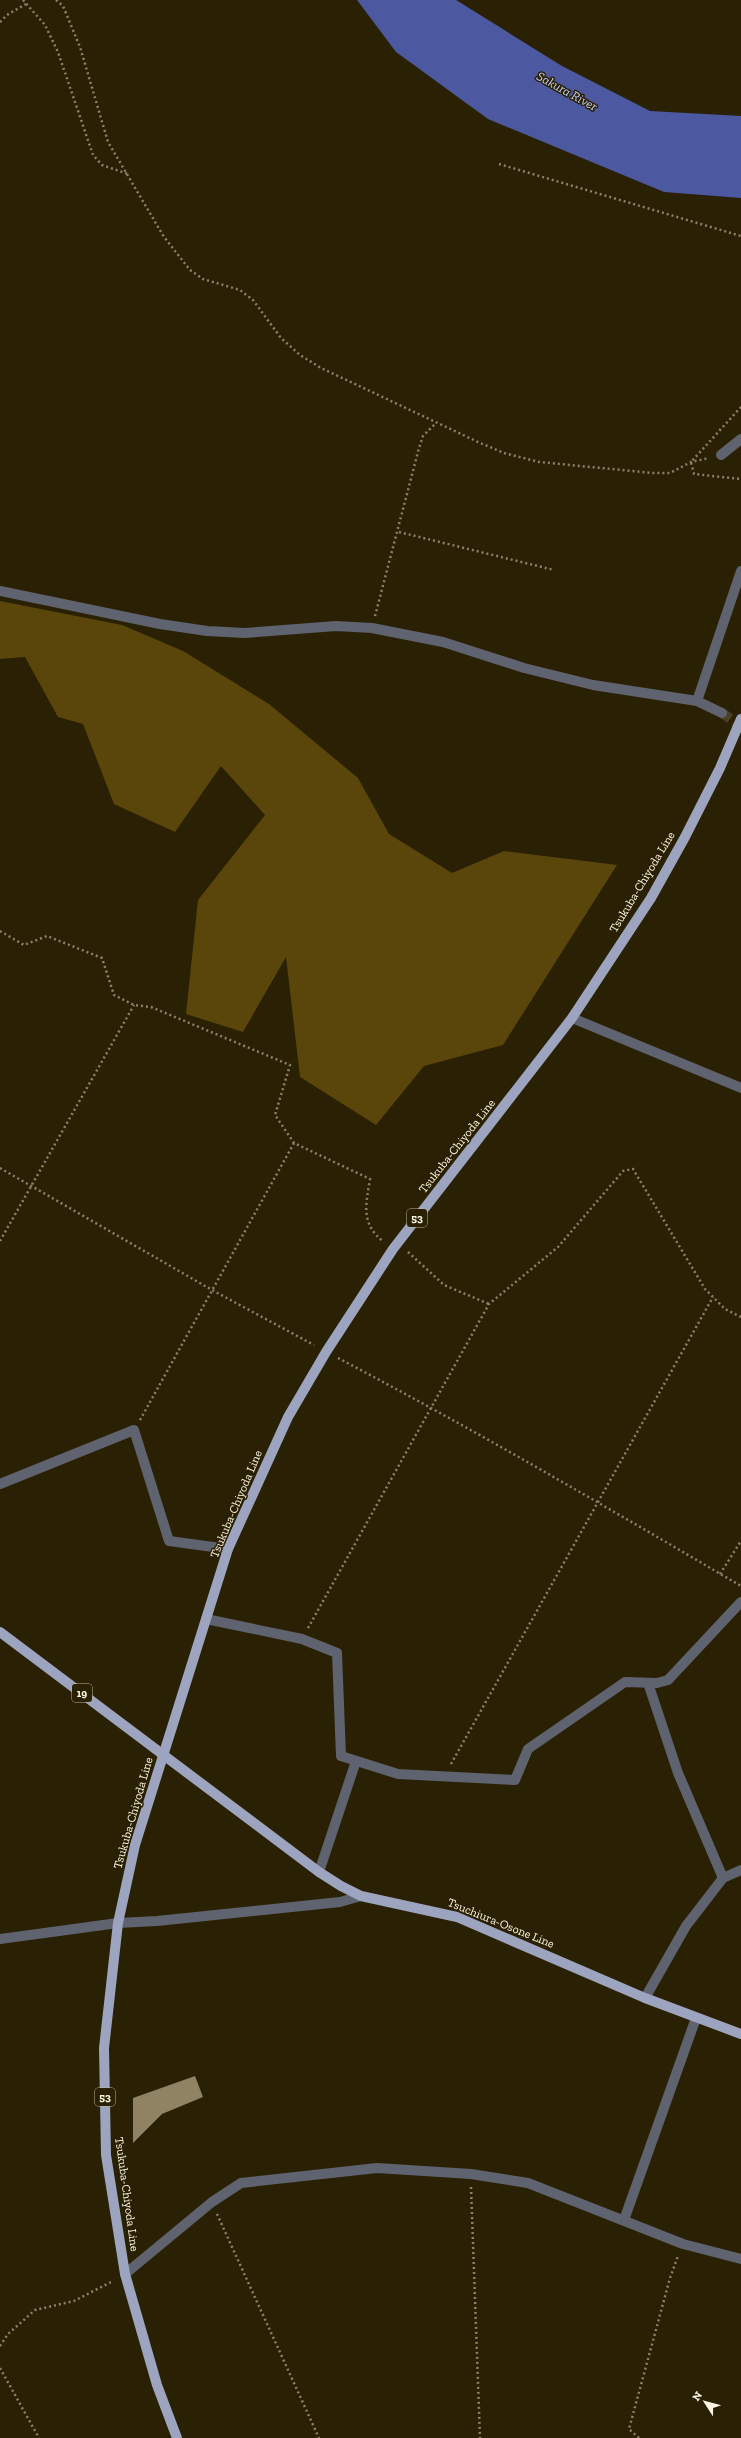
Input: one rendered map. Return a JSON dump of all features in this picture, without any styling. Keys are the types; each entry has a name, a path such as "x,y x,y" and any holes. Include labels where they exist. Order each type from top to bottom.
{"main road":[{"name":"Tsukuba-Chiyoda Line","path":"177,2438 157,2385 126,2274 106,2147 104,2048 118,1923 135,1845 228,1549 288,1417 326,1352 393,1249 572,1018 651,898 720,768 741,719"},
{"name":"19","path":"0,1632 164,1753"},
{"name":"Tsuchiura-Osone Line","path":"164,1753 319,1872 341,1886 361,1896 457,1917 645,1998 741,2034"}],"street":[{"path":"721,455 741,439"},
{"path":"697,701 741,571"},
{"path":"0,591 160,624 207,631 245,633 336,626 372,628 443,642 524,668 593,685 697,701 722,713"},
{"path":"572,1018 741,1088"},
{"path":"0,1484 134,1430 170,1541 228,1549"},
{"path":"206,1619 302,1639 337,1653 342,1756 398,1774 443,1778 516,1780 528,1749 625,1682 648,1683 668,1680 741,1602"},
{"path":"648,1683 678,1773 723,1878"},
{"path":"319,1872 356,1761"},
{"path":"645,1998 686,1926 723,1878 741,1870"},
{"path":"0,1939 118,1923 157,1921 340,1902 361,1896"},
{"path":"624,2220 696,2018"},
{"path":"126,2274 212,2202 241,2183 377,2168 471,2174 528,2183 683,2244 741,2259"}],"path":[{"path":"23,0 45,25 58,52 93,155 102,165 128,174"},
{"path":"56,0 63,6"},
{"path":"63,0 63,6 80,47 108,142 164,237 190,270 203,279 240,290 253,300 272,328 300,355 321,368 436,423 504,452 538,462 670,473 691,462 721,455"},
{"path":"0,22 7,15 26,4"},
{"path":"499,164 741,236"},
{"path":"691,462 741,407"},
{"path":"372,628 399,532 423,436 436,423"},
{"path":"691,462 694,474 741,479"},
{"path":"399,532 554,570"},
{"path":"0,932 24,945 47,936 102,958 114,995 134,1005 151,1007 290,1065 275,1115 294,1143 370,1179 365,1212 373,1234 393,1249 408,1252 444,1285 489,1304"},
{"path":"0,1241 134,1005"},
{"path":"134,1430 294,1143"},
{"path":"0,1168 212,1290 431,1407 599,1502 741,1586"},
{"path":"302,1639 489,1304 558,1247 623,1171 633,1169 705,1289 725,1309 741,1316"},
{"path":"443,1778 713,1297"},
{"path":"720,1574 741,1541"},
{"path":"471,2174 480,2438"},
{"path":"212,2202 319,2438"},
{"path":"639,2438 629,2429 670,2278 683,2244"},
{"path":"0,2346 8,2334 35,2310 74,2301 126,2274"},
{"path":"0,2368 39,2438"}],"shaded area":[{"path":"0,601 122,625 183,651 269,704 358,778 389,834 452,873 504,851 617,865 503,1045 424,1066 376,1125 300,1077 286,957 243,1032 186,1014 198,900 265,815 221,766 175,832 114,804 83,724 58,717 25,657 0,659"}],"water":[{"name":"Sakura River","path":"357,0 456,0 562,66 650,111 741,116 741,198 664,192 488,119 396,52"}],"building":[{"path":"195,2076 203,2097 162,2114 133,2143 133,2098"}],"tunnel":[{"path":"722,713 741,726"}]}
